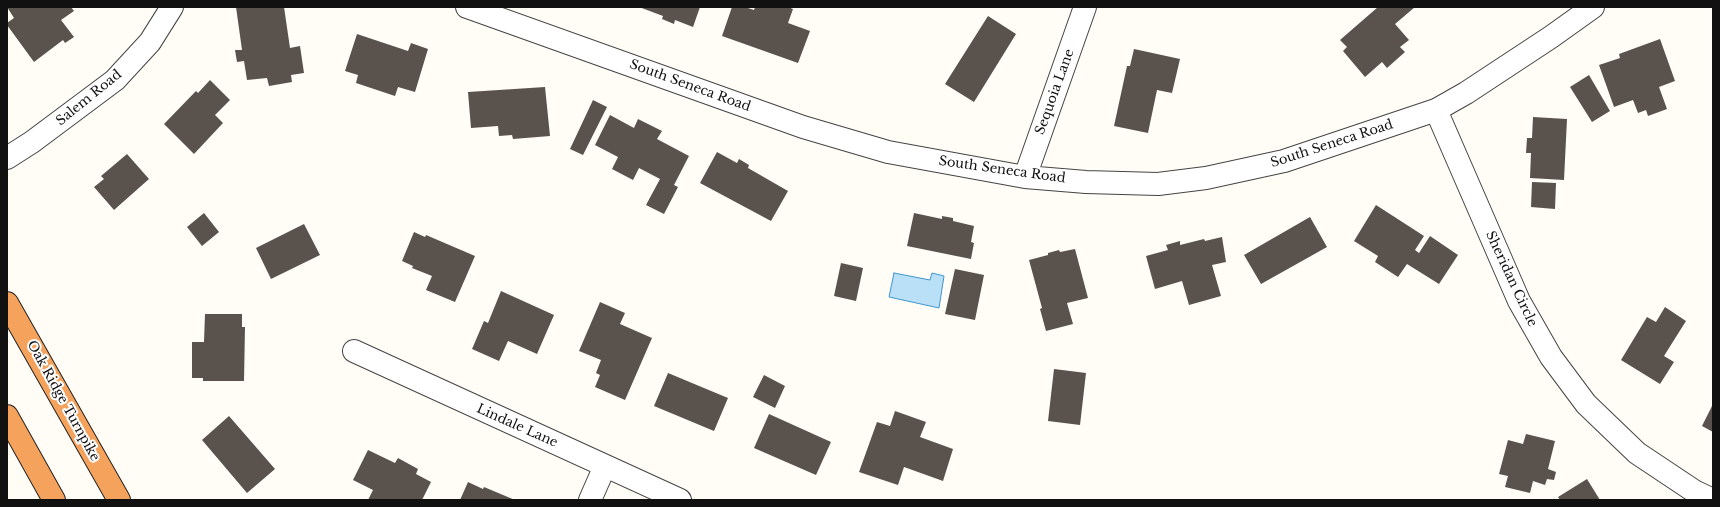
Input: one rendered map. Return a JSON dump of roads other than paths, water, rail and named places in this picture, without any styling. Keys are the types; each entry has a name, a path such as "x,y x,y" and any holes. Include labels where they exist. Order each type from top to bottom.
{"highway":[{"name":"Oak Ridge Turnpike","path":"7,303 118,500"},
{"path":"7,416 54,500"}],"street":[{"name":"Salem Road","path":"7,158 32,142 114,80 150,42 172,7"},
{"name":"South Seneca Road","path":"467,7 803,127 888,152 1024,177 1086,182 1158,184 1206,178 1284,161 1436,110 1473,89 1593,7"},
{"name":"Sequoia Lane","path":"1024,177 1086,7"},
{"name":"Sheridan Circle","path":"1436,110 1519,301 1551,357 1586,404 1637,453 1694,491 1712,500"},
{"name":"Lindale Lane","path":"354,351 680,500"},
{"path":"590,500 605,466"}],"water":[{"path":"894,273 930,280 932,273 944,276 939,308 889,297"}]}
